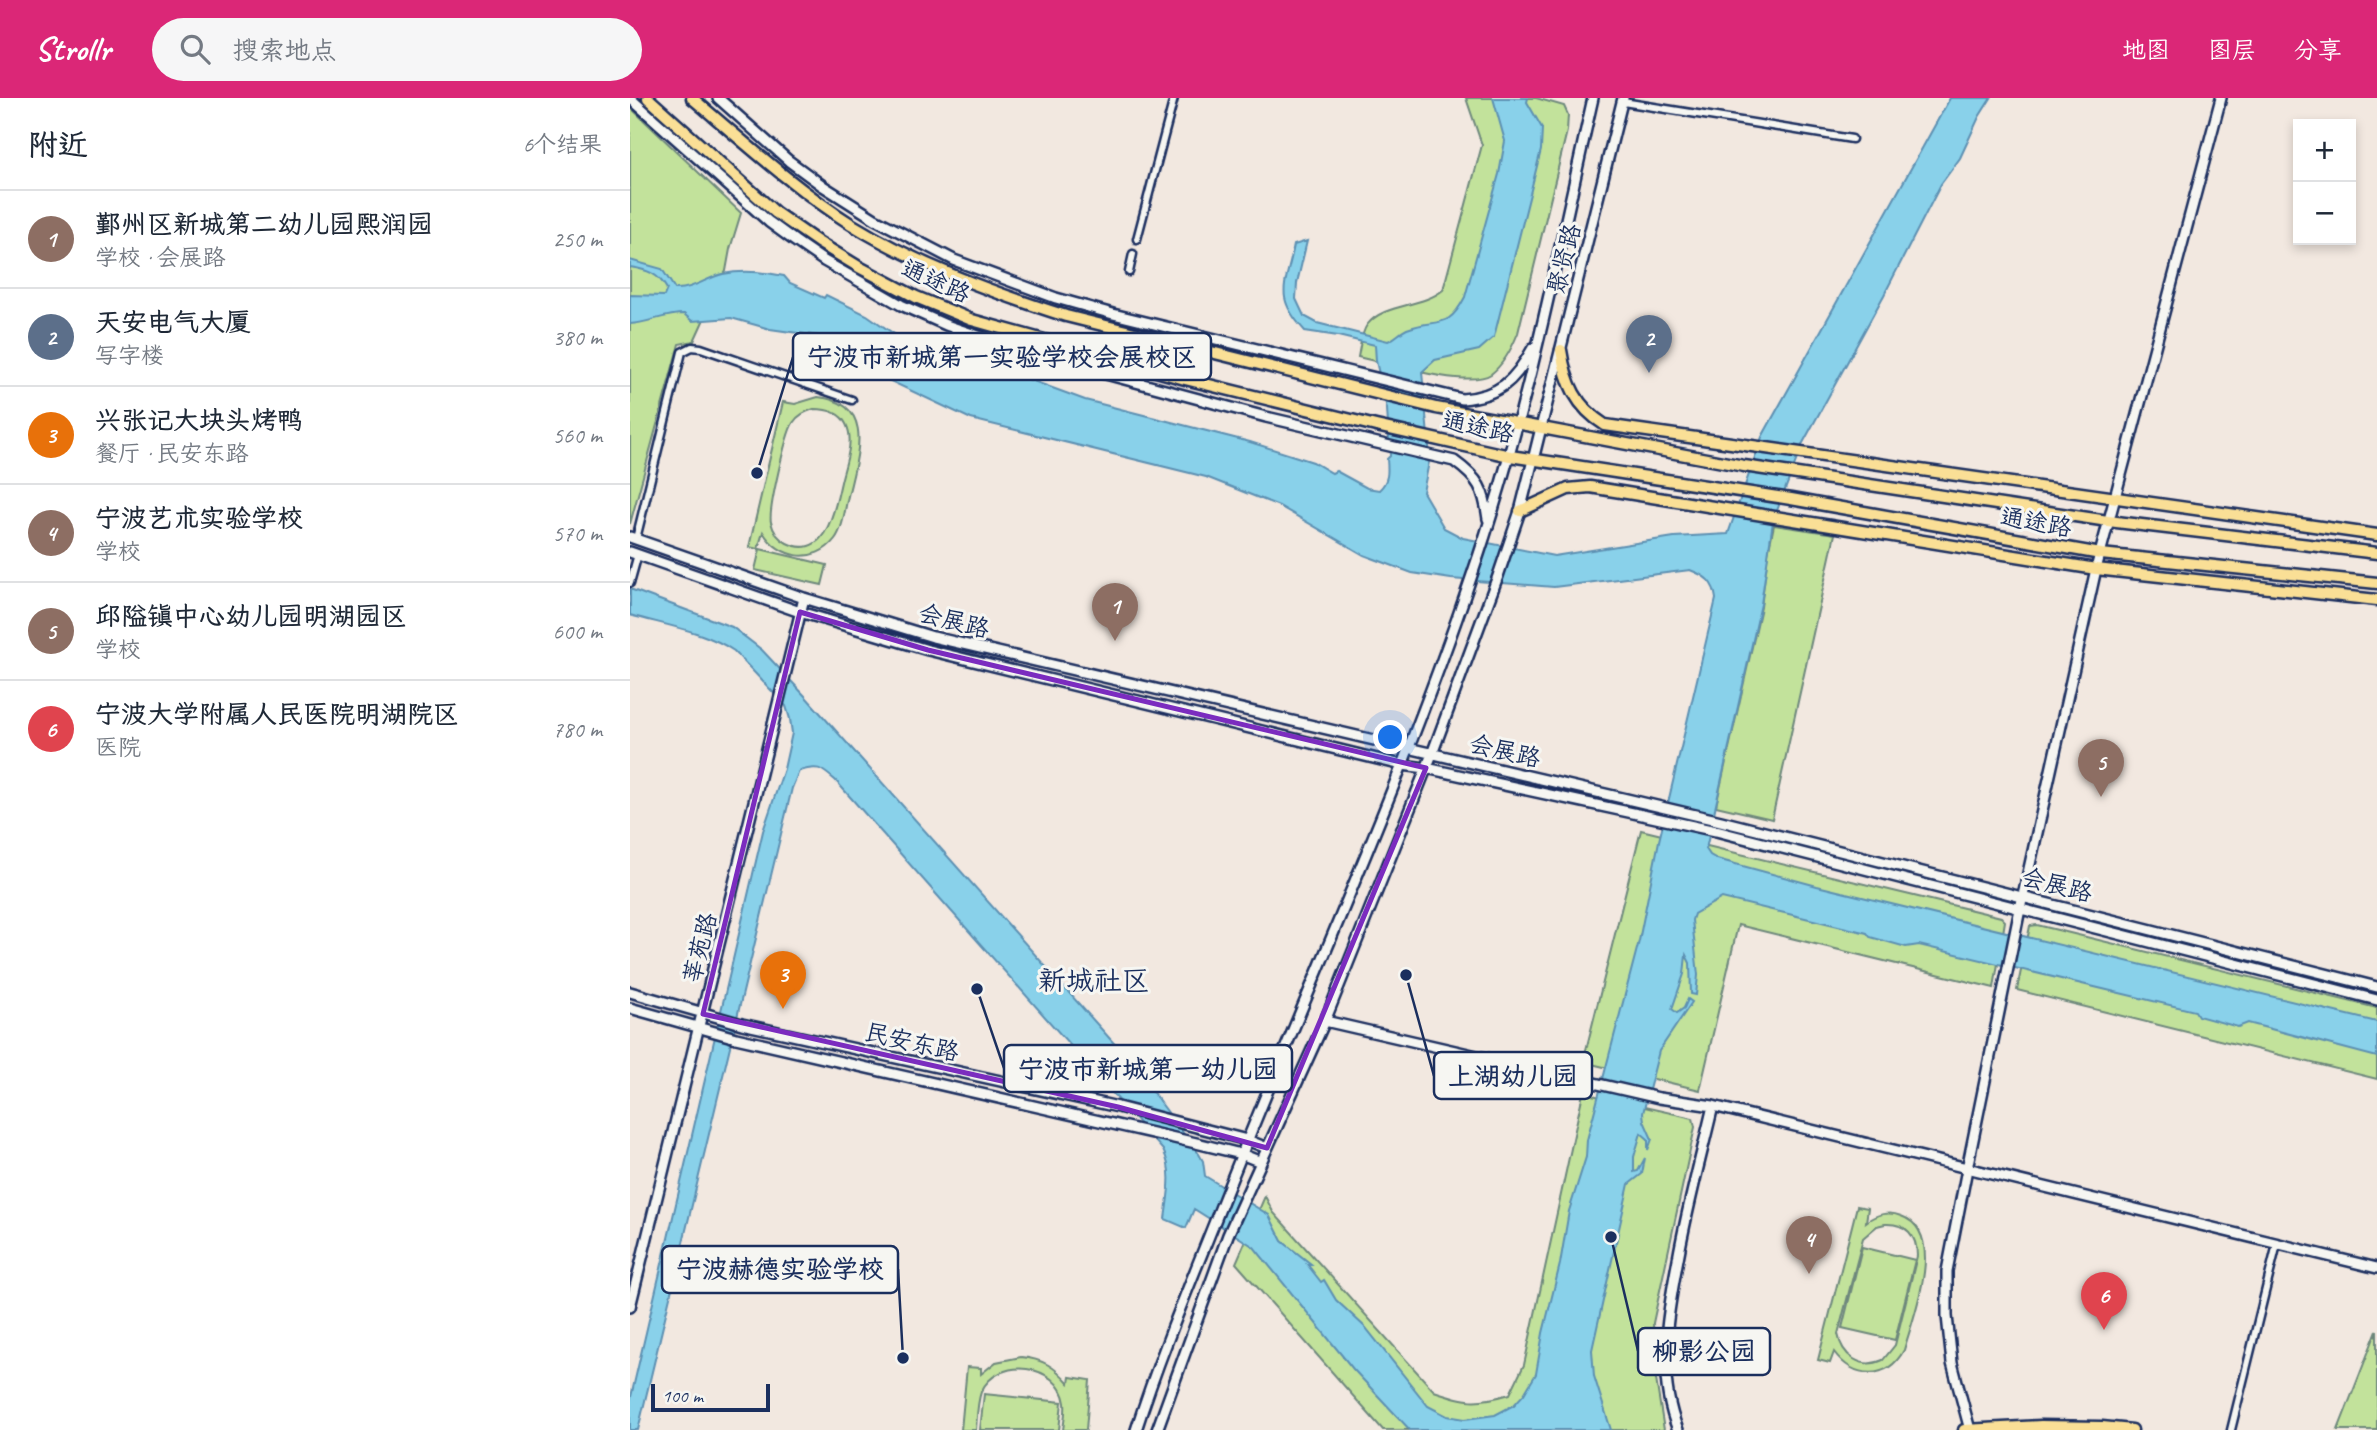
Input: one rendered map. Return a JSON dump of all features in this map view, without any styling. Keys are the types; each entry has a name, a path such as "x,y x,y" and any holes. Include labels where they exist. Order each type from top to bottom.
{"main road":[{"name":"通途路","path":"648,98 776,213 859,267 916,297 972,320 1185,379 1510,456 1738,490 2101,554 2377,583"},
{"name":"通途路","path":"692,98 794,183 849,222 931,267 1012,299 1066,316 1436,408 1744,466 2108,521 2377,552"},
{"path":"1561,350 1568,386 1578,403 1593,418 1605,425 2377,535"},
{"path":"1520,511 1568,489 1590,487 2096,569 2377,600"},
{"path":"1968,1430 2041,1426 2132,1430"}],"street":[{"path":"630,98 769,222 824,261 901,305 946,325 1031,354 1266,417 1454,461 1472,474 1483,491 1489,523"},
{"path":"718,98 789,161 875,219 954,260 1056,298 1462,400 1483,397 1500,388 1524,364 1538,338"},
{"path":"1137,239 1174,98"},
{"name":"聚贤路","path":"1136,1430 1155,1370 1402,765 1473,573 1510,456 1593,98"},
{"path":"1968,1430 1952,1363 1947,1316 1947,1272 1966,1169 2020,909 2096,569 2221,98"},
{"path":"1623,100 1852,139"},
{"name":"聚贤路","path":"1157,1430 1228,1235 1325,1021 1432,754 1498,576 1534,460 1623,100"},
{"path":"1129,272 1133,254"},
{"path":"633,538 682,352 692,347 701,348 852,400"},
{"name":"会展路","path":"633,538 804,598 933,637 1721,821 2377,987"},
{"path":"631,581 634,553"},
{"name":"会展路","path":"634,553 800,612 928,650 1402,765 1716,831 2377,1000"},
{"name":"莘苑路","path":"630,1307 804,598"},
{"name":"民安东路","path":"630,992 741,1024 1118,1107 1247,1140 1267,1148"},
{"name":"民安东路","path":"630,1008 736,1038 1196,1143 1261,1162"},
{"path":"1325,1021 1659,1098 1713,1106 2377,1269"},
{"path":"1678,1430 1673,1417 1665,1362 1666,1320 1685,1222 1713,1106"},
{"path":"2231,1430 2277,1244"}],"highlighted area":[{"path":"800,612 928,650 1426,768 1267,1148 1118,1107 703,1014"}],"green space":[{"path":"1466,98 1536,98 1564,106 1568,115 1567,131 1516,339 1491,374 1465,379 1358,357 1363,332 1374,318 1434,296 1443,290 1482,145"},
{"path":"630,107 741,213 726,271 694,341 679,344 630,524"},
{"path":"818,397 836,401 848,409 858,432 856,462 840,529 827,547 808,555 788,553 778,548 763,532 758,549 749,547 783,402 795,404","holes":["819,409 833,412 840,417 846,424 850,438 836,505 827,529 820,539 801,547 787,543 775,532 771,522 772,503 782,456 793,423 805,413"]},
{"path":"1774,525 1835,534 1772,819 1716,806 1761,607"},
{"path":"760,549 827,565 822,585 755,570"},
{"path":"1641,830 2001,917 2005,921 1994,988 1738,925 1700,1090 1583,1062"},
{"path":"2037,925 2377,1008 2377,1079 2017,990 2030,926"},
{"path":"1583,1093 1693,1118 1695,1127 1653,1323 1655,1373 1664,1430 1383,1430 1236,1263 1265,1196 1273,1212 1434,1391 1471,1400 1510,1394 1524,1365"},
{"path":"1857,1206 1868,1208 1866,1222 1878,1215 1892,1214 1915,1225 1923,1239 1924,1277 1904,1350 1897,1360 1889,1367 1870,1373 1851,1367 1834,1352 1830,1363 1818,1360","holes":["1892,1224 1909,1232 1915,1242 1917,1256 1895,1345 1883,1360 1875,1363 1860,1362 1848,1355 1838,1334 1863,1238 1877,1226"]},
{"path":"1862,1247 1915,1260 1895,1340 1842,1328"},
{"path":"2377,1330 2377,1430 2338,1430"},
{"path":"1021,1357 1048,1365 1069,1383 1070,1377 1090,1380 1086,1430 1063,1430 1065,1403 1052,1379 1040,1372 1013,1369 989,1380 981,1392 976,1430 961,1430 967,1367 981,1368 981,1374 996,1362"},
{"path":"984,1394 1062,1402 1059,1430 980,1430"}],"water":[{"path":"1493,98 1528,98 1527,102 1542,128 1541,150 1494,337 1479,350 1435,360 1422,372 1430,457 1423,492 1444,528 1463,538 1554,556 1674,537 1728,534 1762,437 1950,98 1991,98 1960,158 1941,184 1803,443 1773,521 1761,604 1706,849 1717,859 1817,886 2377,1022 2377,1057 2248,1023 2238,1027 2198,1016 2195,1011 1919,945 1906,947 1870,937 1867,933 1722,898 1694,914 1692,920 1698,975 1696,995 1691,994 1690,963 1686,955 1684,974 1672,1009 1677,1013 1684,1008 1688,999 1692,1002 1659,1051 1643,1113 1652,1139 1648,1150 1648,1139 1641,1133 1634,1157 1634,1172 1638,1171 1645,1158 1642,1174 1629,1184 1592,1350 1594,1376 1611,1430 1410,1430 1353,1369 1254,1247 1194,1209 1186,1228 1165,1219 1169,1175 1163,1150 836,781 819,769 806,769 799,771 792,788 638,1430 630,1430 630,1401 763,831 784,769 792,733 786,706 734,651 697,633 630,615 630,589 732,627 762,650 1127,1058 1199,1154 1205,1176 1269,1215 1282,1241 1311,1264 1307,1264 1321,1282 1324,1280 1336,1300 1366,1328 1428,1406 1447,1416 1465,1419 1495,1415 1514,1405 1524,1394 1536,1374 1569,1211 1586,1157 1587,1140 1639,941 1659,841 1716,599 1708,580 1690,570 1554,587 1451,579 1412,573 1364,555 1279,506 1206,477 971,419 869,371 848,353 819,336 770,329 731,318 692,321 684,314 630,324 630,295 664,296 667,289 652,273 630,267 630,260 662,269 675,289 687,288 731,273 754,272 784,276 790,283 824,298 826,295 867,315 900,338 927,350 958,361 1017,375 1085,400 1250,442 1313,462 1367,488 1379,490 1386,479 1387,459 1390,456 1387,409 1375,345 1305,331 1295,319 1284,291 1294,245 1307,241 1296,299 1304,316 1317,323 1388,341 1407,329 1441,322 1453,315 1465,297 1499,174 1505,141"}],"tunnel":[{"path":"1133,254 1137,239"}],"place":[{"name":"天安电气大厦","path":"1649,373"},
{"name":"宁波市新城第一实验学校会展校区","path":"757,473"},
{"name":"鄞州区新城第二幼儿园熙润园","path":"1115,641"},
{"name":"邱隘镇中心幼儿园明湖园区","path":"2101,797"},
{"name":"上湖幼儿园","path":"1406,975"},
{"name":"宁波市新城第一幼儿园","path":"977,989"},
{"name":"兴张记大块头烤鸭","path":"783,1009"},
{"name":"柳影公园","path":"1611,1237"},
{"name":"宁波艺术实验学校","path":"1809,1274"},
{"name":"宁波大学附属人民医院明湖院区","path":"2104,1330"},
{"name":"宁波赫德实验学校","path":"903,1358"}],"district":[{"name":"新城社区","path":"1094,980"}]}
